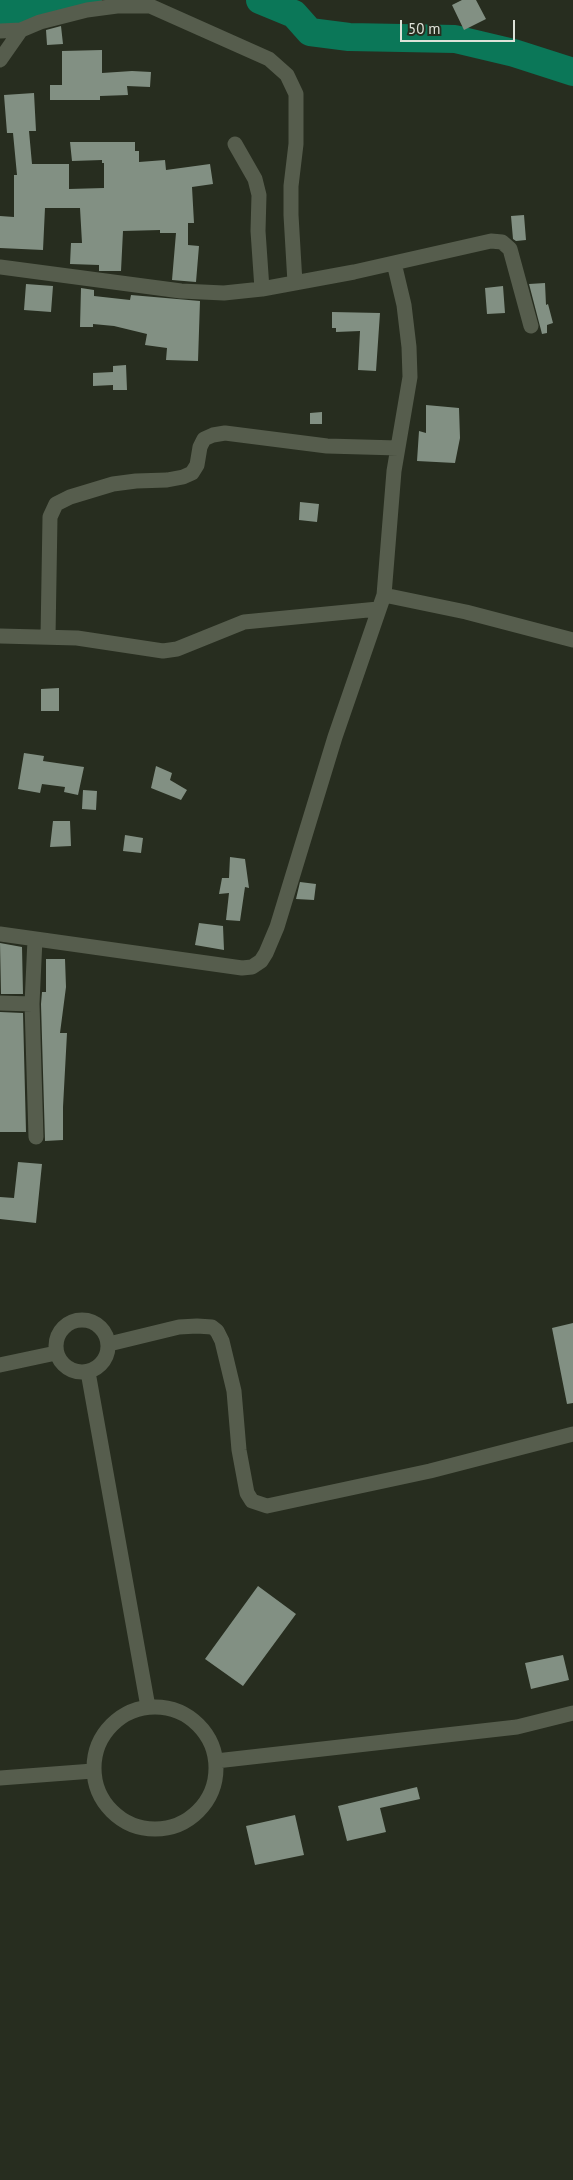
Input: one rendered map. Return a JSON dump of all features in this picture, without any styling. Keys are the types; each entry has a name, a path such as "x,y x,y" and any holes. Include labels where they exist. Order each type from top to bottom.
{"street":[{"path":"0,31 21,30 40,22 87,10 117,6 150,6 269,59 287,76 296,94 296,144 291,186 295,283"},
{"path":"0,60 21,30"},
{"path":"235,144 254,179 259,195 258,231 262,288"},
{"path":"0,267 181,291 224,293 295,283 491,241 502,242 510,249 531,326"},
{"path":"0,934 242,968 252,967 261,961 266,954 277,927 334,737 381,602 394,471 410,377 404,305 394,263"},
{"path":"48,637 50,517 56,504 70,497 113,484 183,477 192,473 197,466 200,447 204,440 213,435 225,433 327,446 398,448"},
{"path":"0,636 94,639 140,649 164,651 177,649 244,622 381,602 466,612 573,640"},
{"path":"35,939 32,1004 36,1136"},
{"path":"0,1003 32,1004"},
{"path":"78,1320 92,1321 107,1336 109,1344 108,1353 104,1362 97,1369 88,1372 77,1372 61,1362 56,1353 57,1339 60,1332 71,1322 78,1320"},
{"path":"109,1344 179,1328 212,1327 218,1331 234,1391 239,1450 247,1493 252,1500 267,1506 430,1471 573,1434"},
{"path":"0,1365 56,1353"},
{"path":"88,1372 148,1707"},
{"path":"148,1707 172,1709 194,1720 209,1738 216,1761 214,1785 203,1806 184,1822 161,1829 137,1827 116,1816 100,1798 93,1771 95,1751 106,1729 125,1714 148,1707"},
{"path":"216,1761 517,1727 573,1713"},
{"path":"0,1778 93,1771"}],"building":[{"path":"462,0 476,0 486,19 464,30 452,5"},
{"path":"61,26 63,44 47,45 46,30"},
{"path":"102,50 102,73 151,72 150,87 127,86 128,95 100,96 100,100 50,100 50,85 62,85 62,51"},
{"path":"34,93 36,131 29,131 32,164 69,164 69,189 104,188 104,163 102,163 102,160 72,161 70,142 135,142 135,151 139,151 139,162 165,160 166,170 210,164 213,184 192,187 194,223 188,223 188,245 199,246 196,282 172,280 176,233 160,233 160,230 123,231 121,271 99,271 99,265 70,264 71,243 82,243 80,208 45,208 43,250 0,248 0,216 14,217 14,175 17,175 13,133 7,133 4,95"},
{"path":"524,215 526,240 516,241 513,239 511,216"},
{"path":"545,283 546,305 548,304 553,323 547,325 547,333 542,334 529,284"},
{"path":"26,284 53,286 51,312 24,310"},
{"path":"503,286 505,313 487,314 485,288"},
{"path":"81,288 94,290 94,296 130,300 131,295 200,301 198,361 166,360 167,348 145,345 147,334 114,326 93,324 93,327 80,327"},
{"path":"332,312 380,313 376,371 358,370 360,331 336,332 336,328 332,328"},
{"path":"126,365 127,390 113,390 113,385 93,386 93,373 113,372 113,366"},
{"path":"426,405 459,408 460,438 455,463 417,461 419,431 426,433"},
{"path":"322,412 322,424 310,424 310,413"},
{"path":"300,502 319,504 317,522 299,520"},
{"path":"59,688 59,711 41,711 41,689"},
{"path":"24,753 44,756 43,761 84,767 78,795 64,792 65,787 42,784 40,793 18,789"},
{"path":"156,766 172,773 170,780 187,790 181,800 151,788"},
{"path":"83,790 97,791 96,810 82,809"},
{"path":"53,821 70,821 71,846 50,847"},
{"path":"125,835 143,838 141,853 123,851"},
{"path":"230,857 245,859 249,888 245,887 240,921 226,920 229,893 219,894 222,878 229,878"},
{"path":"300,882 316,884 314,900 296,899"},
{"path":"199,923 223,926 224,950 195,945"},
{"path":"0,943 22,947 23,994 1,994"},
{"path":"46,959 65,959 66,987 60,1033 67,1033 63,1140 45,1141 41,1004 42,992 46,992"},
{"path":"0,1012 23,1013 26,1132 0,1132"},
{"path":"18,1162 42,1164 36,1223 0,1219 0,1197 14,1198"},
{"path":"573,1323 573,1403 567,1404 552,1328"},
{"path":"258,1586 296,1614 243,1686 205,1659"},
{"path":"563,1655 569,1680 531,1689 525,1663"},
{"path":"417,1787 420,1799 380,1808 386,1832 347,1841 338,1806"},
{"path":"295,1815 304,1855 255,1865 246,1826"}],"waterway":[{"path":"0,11 41,13 88,0"},
{"path":"260,0 294,14 310,32 349,37 455,39 514,53 573,72"}]}
